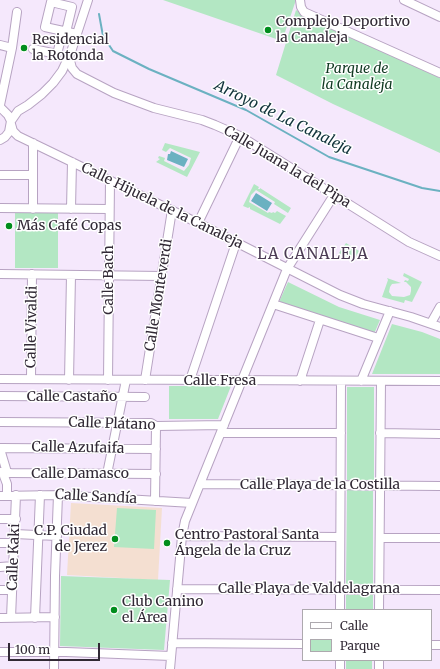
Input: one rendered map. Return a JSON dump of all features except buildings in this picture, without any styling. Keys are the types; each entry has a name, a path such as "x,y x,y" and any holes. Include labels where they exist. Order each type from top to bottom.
{"street":[{"path":"2,139 9,132 11,123 18,111 42,94 53,83 69,57 88,0"},
{"path":"300,0 300,7 304,12 440,73"},
{"path":"404,0 440,17"},
{"path":"17,12 12,48 3,78 1,107 8,115 13,131 18,136"},
{"path":"33,49 57,54 65,31 77,34"},
{"path":"0,45 12,48"},
{"name":"Calle Juana la del Pipa","path":"69,57 72,68 78,74 114,93 154,108 202,120 229,130 409,242 440,256"},
{"path":"1,107 18,111"},
{"path":"2,139 18,136"},
{"name":"Calle Hijuela de la Canaleja","path":"18,136 172,210 340,295 363,304 431,323 440,327"},
{"path":"198,223 240,136"},
{"path":"33,144 33,209"},
{"path":"71,209 72,162"},
{"path":"0,175 33,175"},
{"name":"Calle Bach","path":"108,380 110,181"},
{"path":"170,669 182,536 185,521 287,269 334,196"},
{"path":"0,208 109,209"},
{"name":"Calle Monteverdi","path":"145,380 172,210"},
{"path":"190,380 236,243"},
{"path":"0,274 162,276"},
{"name":"Calle Vivaldi","path":"31,379 32,274"},
{"path":"69,380 70,275"},
{"path":"273,304 378,338"},
{"path":"431,323 440,307"},
{"path":"361,381 390,311"},
{"path":"300,381 320,320"},
{"name":"Calle Fresa","path":"0,379 440,382"},
{"path":"107,474 126,380"},
{"path":"340,609 341,381"},
{"path":"379,609 380,381"},
{"name":"Calle Castaño","path":"0,396 145,397"},
{"name":"Calle Plátano","path":"0,422 151,423 156,426 341,433"},
{"path":"155,501 156,426"},
{"path":"380,433 440,434"},
{"path":"0,449 6,469 2,472 7,484 3,495"},
{"name":"Calle Azufaifa","path":"0,449 156,449"},
{"name":"Calle Damasco","path":"2,472 156,474"},
{"name":"Calle Playa de la Costilla","path":"200,484 440,486"},
{"name":"Calle Sandía","path":"3,495 58,495 192,503"},
{"name":"Calle Kaki","path":"11,618 16,495"},
{"path":"35,618 40,495"},
{"path":"54,669 58,495"},
{"path":"0,519 16,519"},
{"path":"0,543 39,535 57,536"},
{"path":"182,536 340,537"},
{"path":"380,538 440,538"},
{"path":"0,566 13,566"},
{"name":"Calle Playa de Valdelagrana","path":"177,589 440,590"},
{"path":"0,590 12,590"},
{"path":"0,618 54,618"},
{"path":"172,643 302,644"},
{"path":"0,652 55,652 171,656"}],"shaded area":[{"name":"C.P. Ciudad de Jerez","path":"71,503 162,508 158,580 67,575"}],"green space":[{"name":"Complejo Deportivo la Canaleja","path":"163,0 296,0 282,41"},
{"name":"Parque de la Canaleja","path":"296,10 312,19 440,78 440,153 333,104 276,75"},
{"path":"165,143 200,152 187,177 156,162 160,159 158,158 159,156 165,158 164,161 184,171 189,165 191,158 170,148 166,152 162,150"},
{"path":"254,184 259,187 258,189 260,188 291,208 288,213 274,204 275,202 256,190 251,195 249,202 268,213 275,213 277,211 286,216 280,224 250,209 250,207 248,208 243,206"},
{"path":"15,213 58,213 58,268 15,268"},
{"path":"346,243 359,251 354,260 339,253"},
{"path":"404,273 422,282 412,302 405,300 404,303 382,297 388,280 387,278 401,283 392,284 389,292 392,296 404,297 410,295 411,287 404,282 405,280 408,281 409,279 403,276"},
{"path":"288,282 339,307 380,320 374,334 279,302"},
{"path":"392,324 422,332 440,339 440,374 372,374"},
{"path":"169,386 231,386 218,419 169,419"},
{"path":"347,387 374,387 374,480 347,480"},
{"path":"347,490 373,491 373,584 346,584"},
{"path":"117,508 156,510 154,549 114,547"},
{"name":"Club Canino el Área","path":"61,576 170,580 164,650 60,646"},
{"path":"346,595 373,595 373,609 346,609"},
{"path":"346,661 372,661 372,669 346,669"}],"water":[{"path":"171,151 188,159 184,167 167,160 168,154 170,154"},
{"path":"256,193 272,203 267,211 251,201"}],"waterway":[{"name":"Arroyo de La Canaleja","path":"99,14 103,36 113,51 149,69 246,110 329,157 422,188 440,191"}],"place":[{"name":"Complejo Deportivo la Canaleja","path":"268,30"},
{"name":"Residencial la Rotonda","path":"24,48"},
{"name":"Más Café Copas","path":"9,226"},
{"name":"C.P. Ciudad de Jerez","path":"115,539"},
{"name":"Centro Pastoral Santa Ángela de la Cruz","path":"167,543"},
{"name":"Club Canino el Área","path":"114,610"}],"district":[{"name":"LA CANALEJA","path":"313,255"}]}
